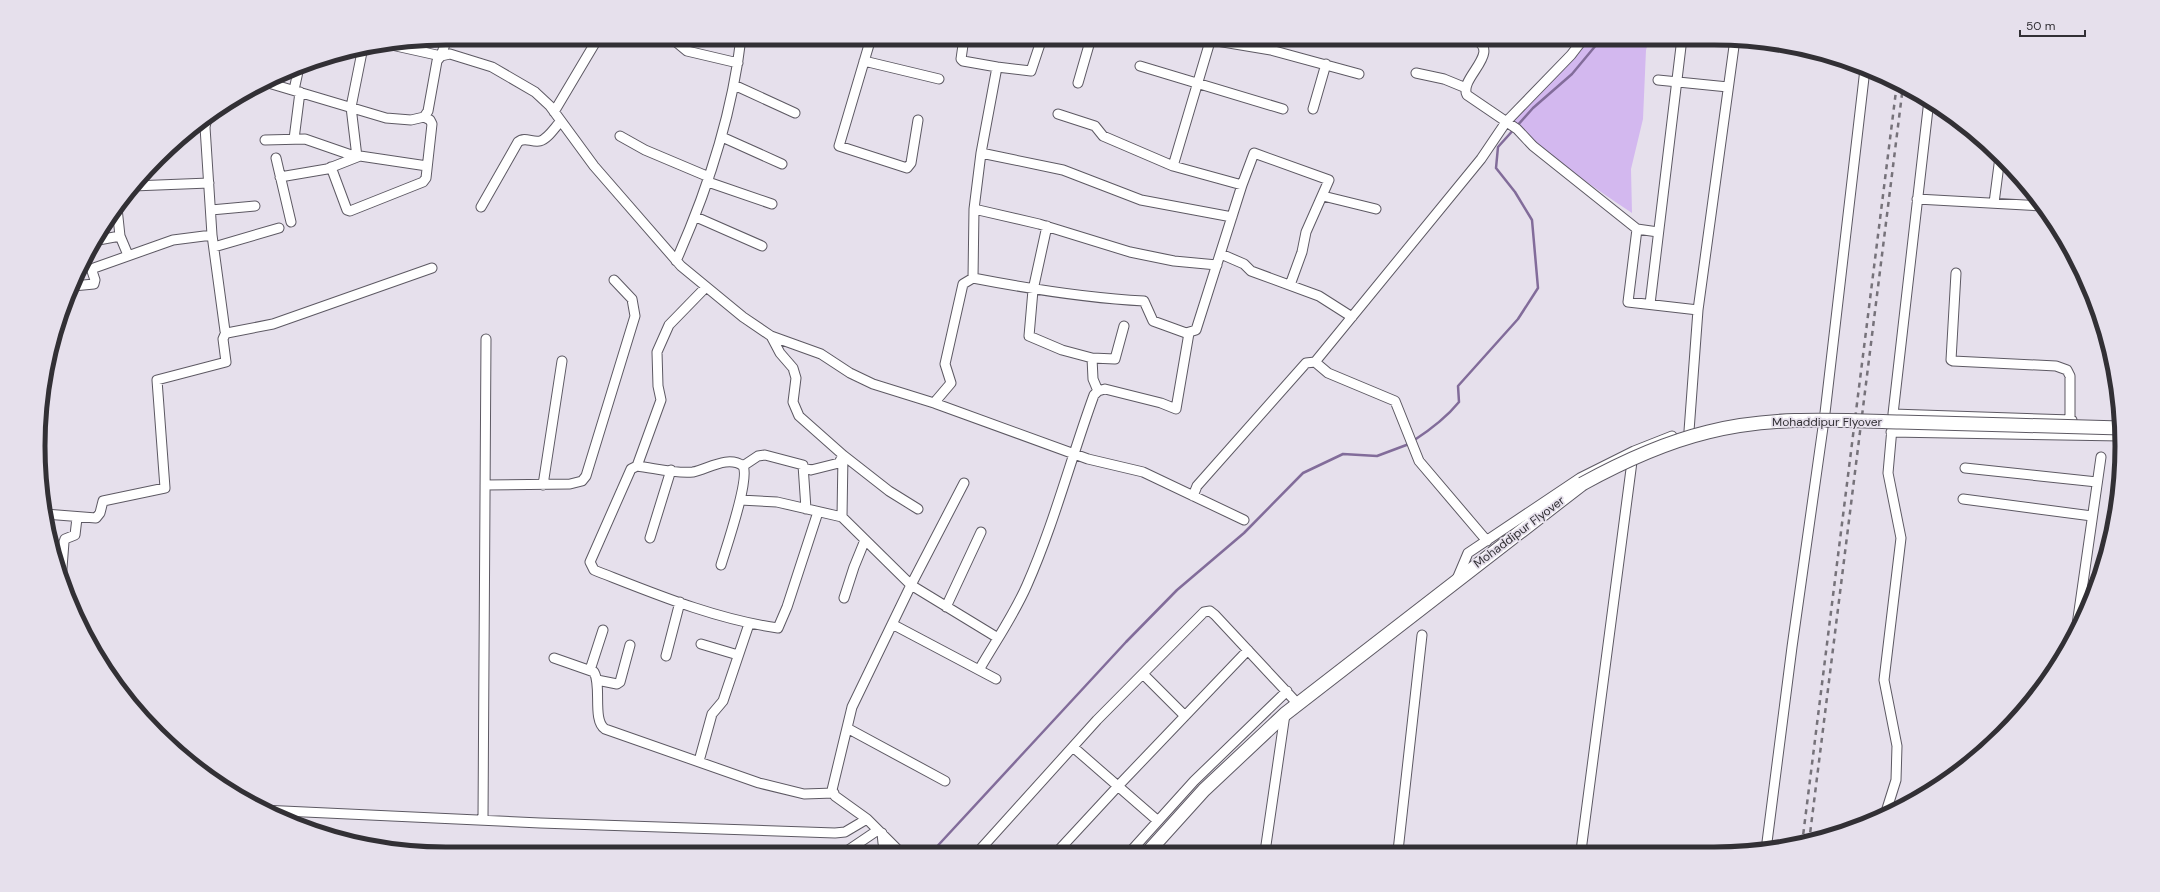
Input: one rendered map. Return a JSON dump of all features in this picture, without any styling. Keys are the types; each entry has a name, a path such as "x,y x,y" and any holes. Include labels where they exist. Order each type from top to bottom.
{"highway":[{"name":"Mohaddipur Flyover","path":"1153,847 1204,790 1285,714 1471,568 1582,484 1640,455 1708,432 1773,421 1799,420 2114,428"}],"street":[{"path":"424,117 428,111 437,61 441,56 445,45"},
{"path":"554,112 594,45"},
{"path":"684,45 687,51 738,63"},
{"path":"676,261 696,217 722,138 734,85 740,45"},
{"path":"869,45 840,140 840,148 907,168 911,163 918,120"},
{"path":"963,45 961,59 963,61 1031,71 1040,45"},
{"path":"1078,83 1089,45"},
{"path":"1173,166 1209,45"},
{"path":"1244,45 1271,50 1359,74"},
{"path":"1482,45 1484,55 1466,88 1467,95 1517,129 1533,146 1637,229 1658,232"},
{"path":"1192,496 1197,486 1306,363 1315,362 1481,159 1507,123 1579,45"},
{"path":"1650,304 1681,45"},
{"path":"1689,431 1698,310 1734,46"},
{"path":"409,47 441,56 450,54 492,67 535,92 554,112 594,166 676,261 706,287 771,336 821,354 850,373 873,384 934,403 1088,459 1143,472 1244,520"},
{"path":"357,156 351,107 362,54"},
{"path":"864,60 939,79"},
{"path":"1314,108 1326,64"},
{"path":"1140,66 1198,85 1283,109"},
{"path":"973,278 974,209 981,153 997,67"},
{"path":"1416,73 1444,79 1466,88"},
{"path":"294,138 298,74"},
{"path":"1767,844 1792,647 1825,415 1864,75"},
{"path":"1658,80 1728,87"},
{"path":"273,84 386,118 411,120 424,117 430,120 432,124 426,178 423,182 350,211 344,208 331,167"},
{"path":"734,85 796,113"},
{"path":"1888,807 1896,780 1897,746 1884,680 1901,538 1888,473 1891,432 1928,107"},
{"path":"1058,114 1095,126 1103,136 1173,166 1242,185"},
{"path":"481,206 518,142 525,139 537,141 545,139 561,121"},
{"path":"51,515 77,518 96,518 99,516 102,501 164,488 157,380 226,362 223,339 226,332 212,235 205,126"},
{"path":"620,136 651,153 709,180 772,204"},
{"path":"264,140 294,138 312,141 357,156 427,166"},
{"path":"722,138 782,164"},
{"path":"981,153 1063,170 1141,200 1232,217"},
{"path":"934,403 951,383 945,364 963,284 973,278 1033,290 1087,298 1144,301 1153,321 1189,333 1196,330 1253,154 1328,179 1329,182 1306,232 1302,252 1290,285"},
{"path":"280,177 331,167 357,156"},
{"path":"276,158 291,222"},
{"path":"1994,203 1999,163"},
{"path":"142,186 209,183"},
{"path":"1323,196 1376,210"},
{"path":"1917,199 2034,205"},
{"path":"211,210 255,206"},
{"path":"974,209 1047,226 1130,252 1174,261 1218,265"},
{"path":"118,216 120,236 128,255"},
{"path":"696,217 762,246"},
{"path":"1047,226 1033,290 1029,336 1062,350 1092,358 1115,359 1124,326"},
{"path":"214,247 279,228"},
{"path":"1637,229 1628,300 1698,310"},
{"path":"79,286 92,285 95,280 92,271 94,268 128,255 172,240 212,235"},
{"path":"102,240 120,236"},
{"path":"1221,254 1244,264 1251,271 1319,296 1352,317"},
{"path":"226,332 230,333 273,324 432,268"},
{"path":"1956,273 1951,360 2058,366 2069,373 2070,420"},
{"path":"485,485 576,484 582,481 586,476 635,316 632,299 614,280"},
{"path":"706,287 670,325 660,346 656,364 661,400 637,466 632,469 590,562 591,567 594,570 680,602 749,624 778,628 818,512"},
{"path":"978,670 998,638 1026,586 1052,521 1072,453 1094,395 1098,391 1105,389 1137,396 1176,409 1189,333"},
{"path":"771,336 780,353 793,368 796,378 793,402 799,416 843,455 889,492 918,509"},
{"path":"482,819 486,339"},
{"path":"1092,358 1093,379 1098,391"},
{"path":"543,485 562,361"},
{"path":"1315,362 1328,373 1394,401 1402,414 1419,461 1487,540"},
{"path":"1893,414 2114,422"},
{"path":"1457,579 1468,553 1580,478 1634,451 1689,431 1746,418 1825,415"},
{"path":"1839,425 1873,427"},
{"path":"1891,432 2115,436"},
{"path":"1582,847 1634,451"},
{"path":"743,466 758,456 765,454 800,464 804,468 811,470 839,464 843,455"},
{"path":"842,518 843,455"},
{"path":"2079,611 2101,458"},
{"path":"637,466 692,472 719,463 737,463 743,466 745,474 740,500 721,565"},
{"path":"804,468 806,509"},
{"path":"1965,468 2097,482"},
{"path":"650,538 671,470"},
{"path":"896,847 867,819 835,796 832,790 852,707 911,585 964,483"},
{"path":"1963,499 2092,516"},
{"path":"740,500 777,502 842,518 911,585 998,638"},
{"path":"62,562 64,542 65,539 73,538 75,535 77,518"},
{"path":"946,607 981,532"},
{"path":"844,598 856,561 865,540"},
{"path":"666,656 680,602"},
{"path":"982,847 1073,746 1206,611 1215,615 1298,704"},
{"path":"700,761 712,714 723,701 749,624"},
{"path":"892,624 996,680"},
{"path":"590,670 603,630"},
{"path":"1399,847 1422,635"},
{"path":"701,644 738,655"},
{"path":"597,680 617,684 620,682 630,645"},
{"path":"1062,847 1118,785 1248,650"},
{"path":"554,658 594,672 597,680 599,722 601,726 759,783 804,794 834,793"},
{"path":"1143,674 1184,716"},
{"path":"1135,847 1223,751 1287,691"},
{"path":"1266,847 1285,714"},
{"path":"847,728 945,781"},
{"path":"1073,746 1158,821"},
{"path":"280,811 482,819 540,823 835,833 845,832 867,819"},
{"path":"880,831 885,847"},
{"path":"854,847 880,831"}],"shaded area":[{"path":"1585,45 1648,45 1646,50 1643,119 1631,169 1632,213 1555,159 1513,122 1545,85"}],"waterway":[{"path":"1413,441 1438,423 1459,402 1458,386 1518,319 1538,288 1532,220 1515,192 1496,168 1498,147 1533,108 1572,74 1596,45"},
{"path":"937,847 1126,642 1177,590 1244,533 1303,473 1343,454 1377,456 1409,444"}],"railway":[{"path":"1803,836 1896,89"},
{"path":"1810,835 1902,92"}]}
